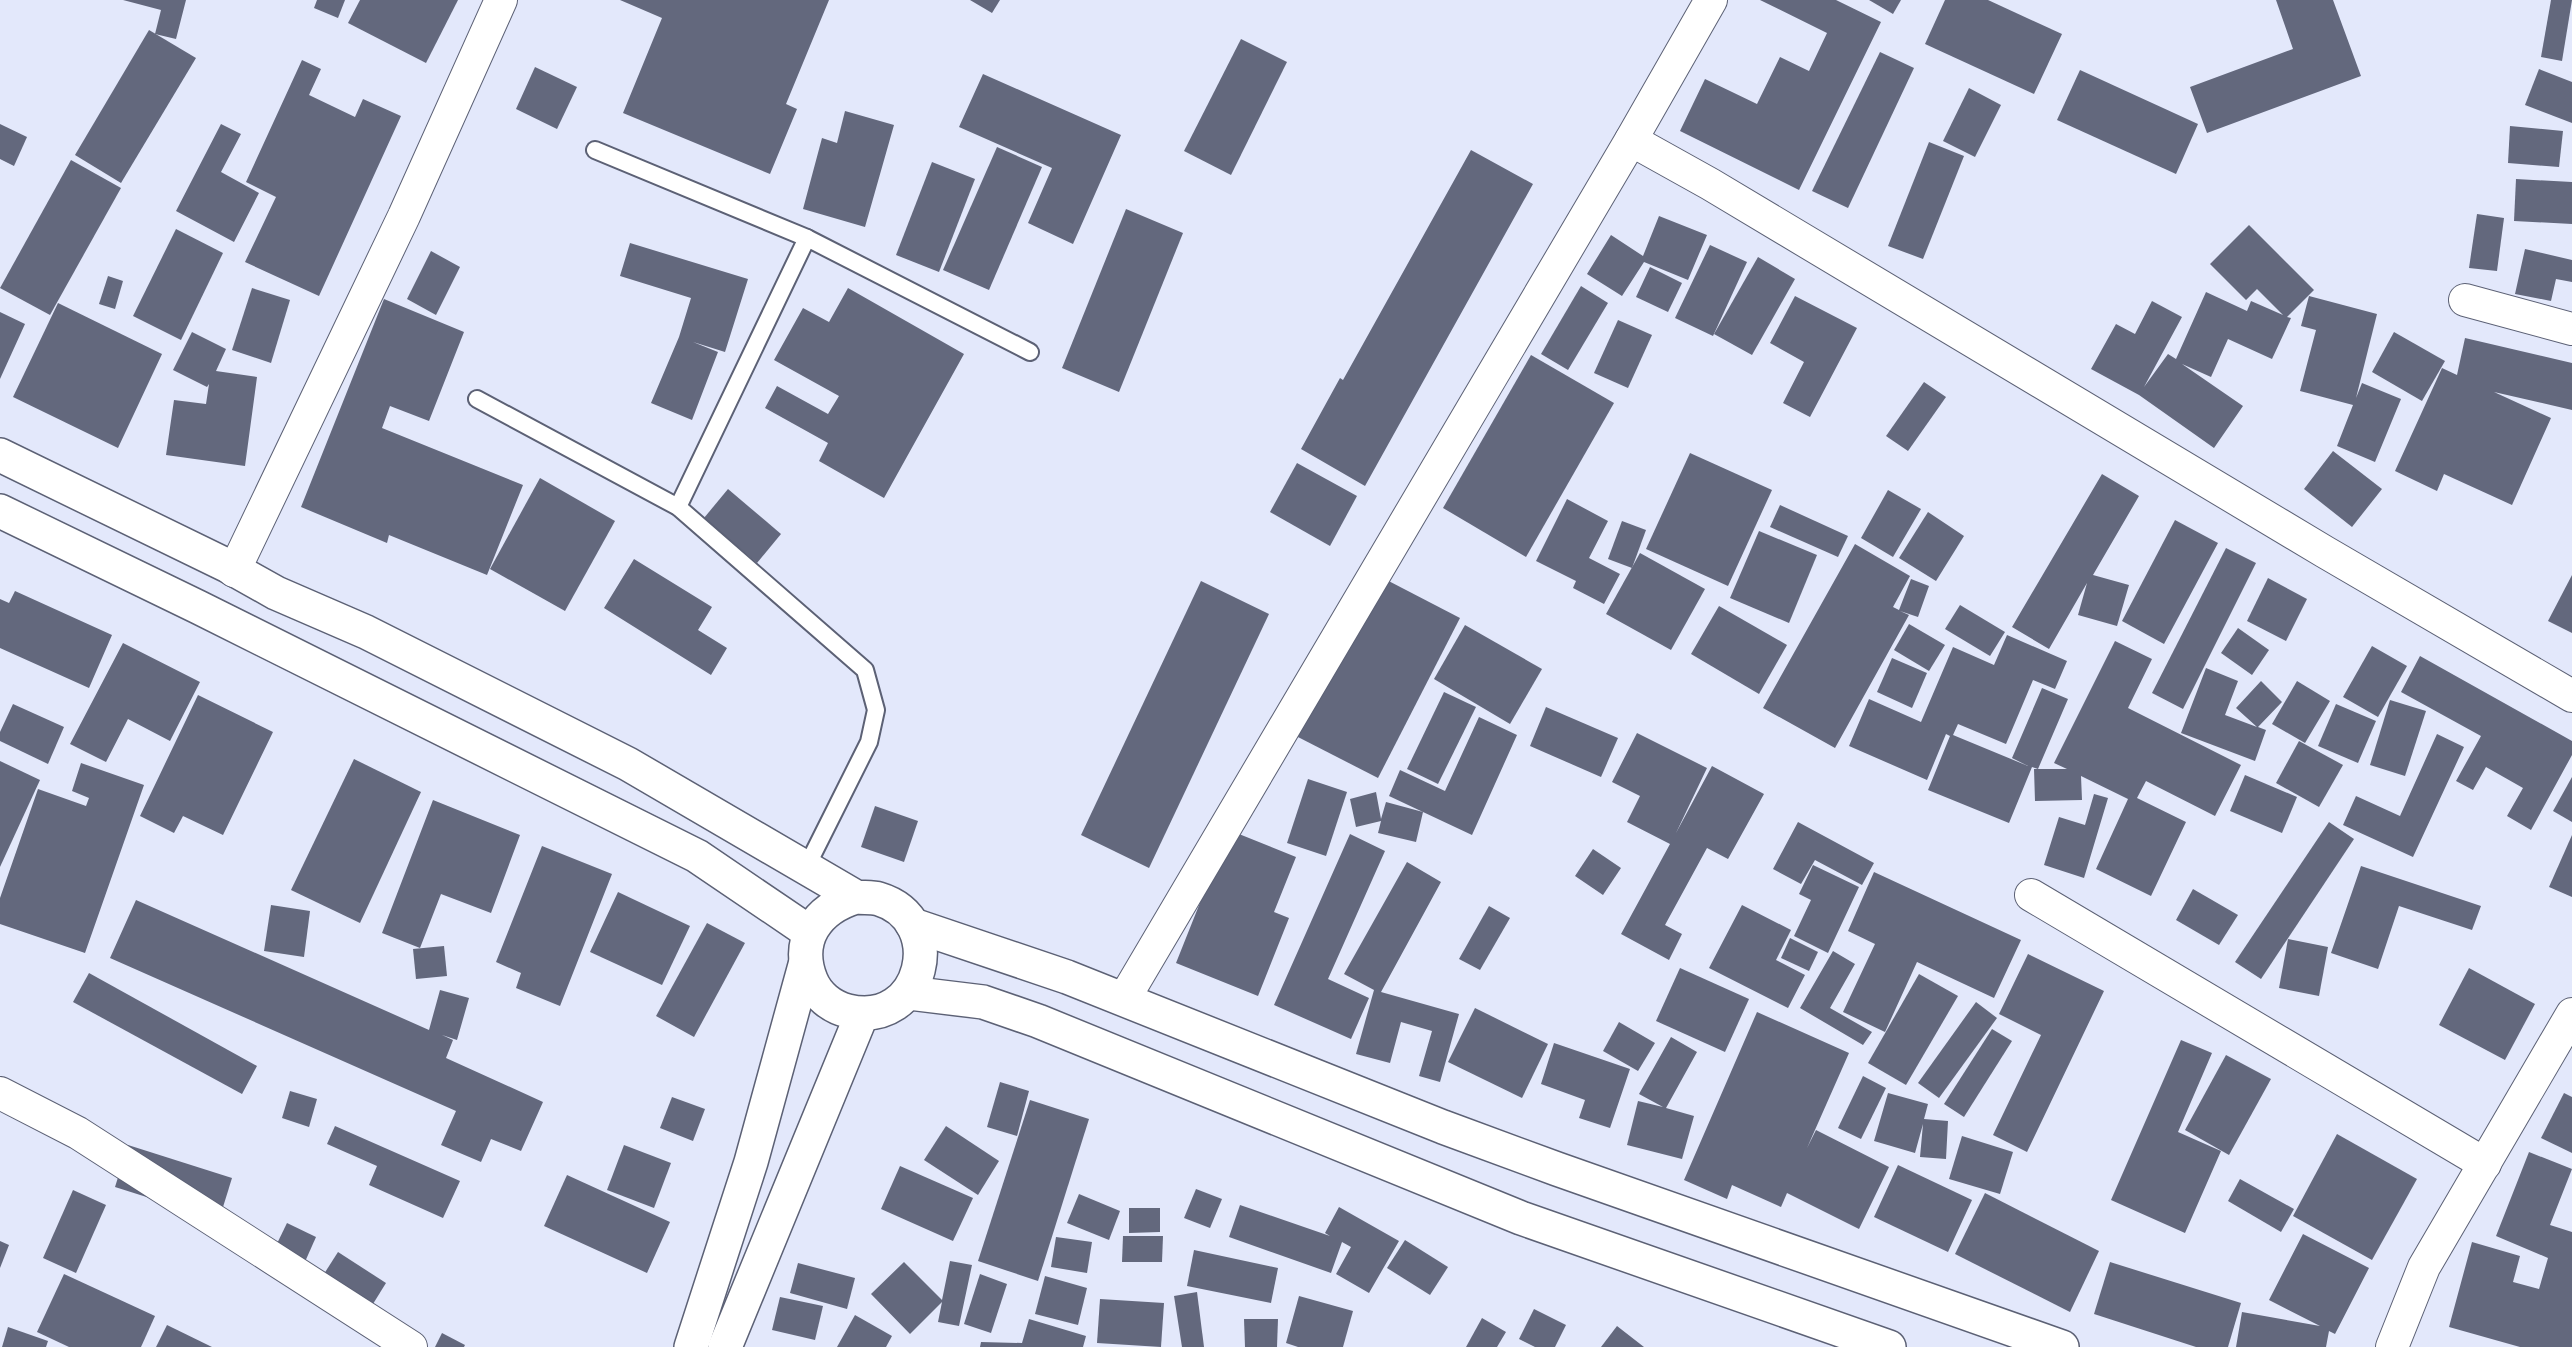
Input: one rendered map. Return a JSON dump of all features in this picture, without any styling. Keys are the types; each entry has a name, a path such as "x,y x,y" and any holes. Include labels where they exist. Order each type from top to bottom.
{"main road":[{"path":"0,455 276,593 366,632 628,764 856,897"},
{"path":"0,512 198,607 697,856 809,932"},
{"path":"691,1347 751,1162 805,965 809,932 820,915 837,903 856,897 878,898 898,908 913,925 921,948 920,972 909,993 888,1009 862,1014 836,1008 815,990 805,965"},
{"path":"913,925 1067,977 1443,1127 1547,1166 2062,1347"},
{"path":"909,993 983,1002 1038,1021 1521,1218 1889,1347"},
{"path":"724,1347 862,1014"}],"street":[{"path":"234,571 404,216 501,0"},
{"path":"1124,999 1631,140 1711,0"},
{"path":"1631,140 1710,183 2325,552 2572,696"},
{"path":"2465,300 2572,329"},
{"path":"2031,895 2485,1164"},
{"path":"2392,1347 2424,1267 2572,1014"},
{"path":"0,1093 78,1133 411,1347"}],"lane":[{"path":"595,150 807,238 1030,352"},
{"path":"678,507 807,238"},
{"path":"477,399 678,507 865,670 876,710 869,742 806,868"}],"building":[{"path":"123,0 186,0 176,39 155,34 161,10"},
{"path":"317,0 345,0 338,18 314,8"},
{"path":"360,0 458,0 426,63 348,23"},
{"path":"620,0 829,0 786,104 797,109 770,174 623,113 662,18"},
{"path":"970,0 1000,0 992,13"},
{"path":"1760,0 1836,0 1881,22 1799,190 1680,131 1705,79 1757,104 1780,57 1809,71 1827,33"},
{"path":"1869,0 1901,0 1893,14"},
{"path":"1945,0 1988,0 2062,34 2034,94 1925,44"},
{"path":"2276,0 2333,0 2361,76 2207,133 2190,87 2293,49"},
{"path":"2551,0 2572,0 2562,61 2541,57"},
{"path":"149,30 196,58 121,183 75,155"},
{"path":"1241,39 1287,62 1231,175 1184,151"},
{"path":"1880,52 1914,68 1848,208 1812,191"},
{"path":"302,60 321,69 309,95 355,117 363,99 401,116 319,296 245,262 276,197 246,182"},
{"path":"535,67 577,87 557,129 516,109"},
{"path":"2539,69 2572,82 2572,123 2525,105"},
{"path":"2080,70 2198,124 2176,174 2057,120"},
{"path":"983,74 1121,135 1073,244 1028,223 1052,168 959,127"},
{"path":"1969,88 2001,105 1975,157 1943,141"},
{"path":"845,111 894,125 865,227 803,209 822,138 837,143"},
{"path":"0,124 27,137 14,166 0,159"},
{"path":"221,124 241,134 221,172 259,193 234,242 176,211"},
{"path":"2510,126 2563,131 2559,167 2508,163"},
{"path":"1929,142 1964,156 1923,259 1888,246"},
{"path":"997,147 1042,167 989,290 943,270"},
{"path":"1471,150 1533,184 1365,486 1301,449 1340,378 1343,380"},
{"path":"71,160 121,188 50,315 0,288"},
{"path":"932,162 975,179 939,272 896,255"},
{"path":"2516,179 2572,182 2572,224 2514,221"},
{"path":"1126,209 1183,233 1119,392 1062,368"},
{"path":"2477,214 2504,218 2497,271 2469,268"},
{"path":"1659,216 1707,235 1688,280 1644,262 1622,296 1587,274 1611,235 1643,256"},
{"path":"2249,225 2314,290 2287,317 2291,318 2272,359 2228,339 2211,377 2182,364 2243,406 2214,448 2139,395 2091,369 2116,324 2135,334 2152,301 2182,317 2144,387 2168,354 2176,359 2206,292 2247,311 2251,301 2283,315 2257,289 2246,300 2210,264"},
{"path":"176,229 223,253 181,340 133,316"},
{"path":"630,243 748,279 725,352 693,342 718,352 692,420 651,403 679,337 691,298 620,276"},
{"path":"1710,245 1747,262 1713,336 1675,318"},
{"path":"2525,249 2572,260 2572,282 2556,279 2551,301 2515,294"},
{"path":"431,251 460,267 436,315 407,299"},
{"path":"1758,257 1795,279 1752,355 1714,334"},
{"path":"1650,267 1682,283 1668,312 1636,297"},
{"path":"108,276 123,281 115,309 99,304"},
{"path":"1581,286 1608,303 1568,370 1541,354"},
{"path":"252,288 290,300 271,363 232,350"},
{"path":"848,288 964,354 884,498 819,461 828,443 765,408 777,386 828,414 839,396 774,360 803,308 829,322"},
{"path":"1795,296 1857,328 1810,417 1783,403 1804,362 1770,343"},
{"path":"2309,296 2377,314 2356,398 2362,383 2401,399 2375,462 2337,446 2353,405 2300,391 2316,330 2301,326"},
{"path":"384,299 464,332 429,421 390,406 382,428 523,485 487,575 389,535 387,543 301,507"},
{"path":"58,303 162,354 118,448 13,397"},
{"path":"0,312 25,324 0,379"},
{"path":"1618,320 1652,335 1628,388 1594,373"},
{"path":"192,332 226,349 216,371 257,377 245,466 166,455 174,400 206,404 209,384 207,387 173,370"},
{"path":"2394,332 2445,361 2422,401 2372,372"},
{"path":"2465,338 2572,363 2572,410 2494,392 2551,418 2512,505 2444,474 2437,491 2395,471 2442,368 2457,375"},
{"path":"1531,355 1614,403 1526,557 1443,508"},
{"path":"1924,382 1946,397 1908,451 1886,436"},
{"path":"2333,451 2382,489 2352,527 2304,489"},
{"path":"1690,453 1772,490 1728,586 1646,549"},
{"path":"1297,463 1357,496 1330,546 1270,512"},
{"path":"2102,474 2139,496 2093,575 2129,585 2117,626 2078,615 2087,583 2049,649 2012,627"},
{"path":"540,478 615,521 565,611 490,569"},
{"path":"728,489 781,534 757,563 704,518"},
{"path":"1888,490 1921,509 1893,557 1861,538"},
{"path":"1567,499 1608,521 1589,558 1620,574 1604,604 1573,588 1576,581 1536,561"},
{"path":"1780,505 1848,536 1838,557 1770,527"},
{"path":"1928,512 1964,536 1936,581 1899,558"},
{"path":"2175,520 2218,543 2164,644 2122,621"},
{"path":"1622,521 1646,530 1632,568 1608,559"},
{"path":"1759,531 1817,555 1789,623 1730,598"},
{"path":"1855,544 1910,576 1893,607 1899,610 1911,579 1929,586 1918,617 1900,611 1909,615 1835,748 1763,708"},
{"path":"2226,548 2256,563 2183,709 2152,693"},
{"path":"1640,553 1705,589 1671,650 1606,614"},
{"path":"634,559 712,607 698,630 727,648 711,675 604,608"},
{"path":"2572,575 2572,633 2548,621"},
{"path":"1379,576 1460,618 1378,778 1296,736"},
{"path":"2268,578 2307,599 2286,641 2247,621"},
{"path":"1201,581 1269,614 1149,868 1081,835"},
{"path":"15,591 112,635 89,688 0,648 0,599 9,603"},
{"path":"1960,605 2005,632 1990,656 1945,629"},
{"path":"1719,606 1787,645 1759,694 1691,654"},
{"path":"1909,624 1945,645 1929,671 1894,650"},
{"path":"1465,625 1542,669 1510,724 1434,679"},
{"path":"2238,628 2269,650 2252,675 2221,653"},
{"path":"2007,635 2067,661 2055,689 2033,680 2006,744 1958,724 1953,735 2028,766 2012,758 2042,688 2068,699 2038,769 2032,767 2009,823 1928,790 1950,736 1946,734 1927,780 1849,746 1869,699 1921,722 1953,647 1994,665"},
{"path":"2115,641 2152,659 2128,708 2241,765 2215,816 2146,781 2137,798 2186,822 2151,896 2096,869 2128,799 2081,776 2082,800 2035,801 2034,769 2067,769 2054,763"},
{"path":"123,643 200,682 170,741 128,719 106,762 70,744"},
{"path":"2372,646 2407,666 2378,717 2343,697"},
{"path":"2420,656 2572,741 2572,755 2531,830 2507,816 2523,788 2486,767 2473,790 2456,781 2481,736 2401,692"},
{"path":"1892,658 1927,673 1912,708 1877,692"},
{"path":"2206,668 2238,681 2225,715 2257,727 2236,708 2261,681 2282,702 2258,727 2266,730 2255,761 2181,733"},
{"path":"2297,681 2330,701 2305,743 2272,724"},
{"path":"1444,692 1476,707 1438,784 1407,769"},
{"path":"198,695 273,732 223,835 183,816 174,833 140,816"},
{"path":"2390,700 2426,711 2405,776 2370,765"},
{"path":"13,704 64,727 48,764 0,741 0,732"},
{"path":"2336,704 2376,721 2358,763 2318,746"},
{"path":"1546,707 1618,738 1601,777 1530,746"},
{"path":"1479,717 1517,735 1472,835 1389,796 1400,770 1445,791"},
{"path":"1637,733 1707,768 1676,833 1712,766 1764,794 1728,859 1707,848 1665,925 1682,934 1669,960 1621,934 1670,844 1627,822 1640,796 1612,782"},
{"path":"2437,734 2464,747 2413,857 2343,825 2356,796 2400,816"},
{"path":"2299,741 2343,765 2319,807 2276,783"},
{"path":"354,759 421,792 360,923 291,890"},
{"path":"0,761 40,780 0,867"},
{"path":"81,763 144,785 85,953 0,924 0,898 38,789 86,806 89,798 72,791"},
{"path":"2245,775 2297,797 2282,833 2230,811"},
{"path":"2572,777 2572,822 2553,811"},
{"path":"1308,779 1347,792 1326,856 1287,843"},
{"path":"1376,792 1381,819 1386,802 1423,812 1416,842 1378,833 1381,821 1356,827 1350,799"},
{"path":"2094,794 2108,798 2084,878 2044,865 2059,817 2085,825"},
{"path":"433,800 520,835 491,913 441,894 420,948 382,933"},
{"path":"875,806 918,821 904,862 861,847"},
{"path":"1798,822 1874,863 1862,885 1815,860 1801,884 1773,869"},
{"path":"2329,822 2354,839 2261,979 2235,962"},
{"path":"1229,830 1296,857 1274,912 1289,918 1258,996 1176,963"},
{"path":"1350,834 1385,851 1328,979 1369,998 1351,1039 1274,1005"},
{"path":"2572,835 2572,897 2549,887"},
{"path":"542,846 612,874 560,1006 516,988 521,973 496,962"},
{"path":"1593,849 1621,868 1603,895 1575,876"},
{"path":"1407,862 1441,882 1381,992 1459,1014 1440,1082 1419,1076 1432,1031 1401,1022 1390,1063 1356,1054 1374,990 1344,974"},
{"path":"1813,865 1859,887 1828,953 1794,936 1811,900 1799,894"},
{"path":"2361,866 2481,906 2472,930 2399,906 2378,969 2331,953"},
{"path":"1874,872 2021,940 1994,998 1917,962 1885,1032 1843,1012 1875,944 1848,931"},
{"path":"2193,889 2238,915 2219,945 2176,920"},
{"path":"618,892 690,926 662,985 590,952"},
{"path":"136,900 429,1030 440,990 469,998 457,1040 442,1035 453,1040 446,1058 543,1102 521,1151 491,1139 481,1162 441,1145 456,1111 110,958"},
{"path":"271,905 310,911 304,957 264,951"},
{"path":"1742,905 1791,930 1776,960 1805,975 1788,1008 1709,968"},
{"path":"1489,906 1510,918 1480,970 1459,959"},
{"path":"707,923 745,943 694,1037 656,1016"},
{"path":"1790,938 1818,952 1809,971 1781,958"},
{"path":"2288,939 2328,947 2319,996 2279,988"},
{"path":"444,946 447,976 416,979 413,949"},
{"path":"1833,951 1855,964 1830,1008 1872,1032 1863,1045 1800,1008"},
{"path":"2028,954 2104,991 2027,1152 1993,1135 2041,1035 1999,1014"},
{"path":"1680,968 1749,999 1725,1052 1656,1021"},
{"path":"2469,968 2535,1004 2505,1060 2439,1025"},
{"path":"89,973 257,1066 242,1094 73,1002"},
{"path":"1919,974 1958,996 1906,1085 1868,1063"},
{"path":"1976,1002 1997,1018 1939,1098 1918,1083"},
{"path":"1475,1008 1548,1044 1522,1098 1448,1062"},
{"path":"1757,1012 1849,1053 1807,1148 1816,1130 1889,1167 1859,1229 1787,1193 1781,1207 1732,1185 1727,1199 1684,1180"},
{"path":"1619,1022 1655,1043 1638,1071 1603,1051"},
{"path":"1992,1029 2012,1041 1964,1117 1944,1104"},
{"path":"1671,1037 1697,1052 1666,1108 1694,1116 1682,1159 1627,1145 1638,1101 1663,1107 1639,1094"},
{"path":"2181,1040 2212,1053 2178,1132 2221,1151 2185,1233 2111,1200"},
{"path":"1554,1043 1630,1069 1610,1128 1579,1118 1585,1100 1541,1084"},
{"path":"2226,1055 2271,1079 2229,1155 2185,1130"},
{"path":"1863,1076 1886,1088 1861,1139 1838,1128"},
{"path":"1000,1082 1029,1091 1017,1136 987,1127"},
{"path":"290,1091 317,1099 309,1127 282,1118"},
{"path":"1888,1093 1928,1104 1924,1119 1948,1121 1946,1159 1920,1157 1923,1124 1915,1153 1874,1141"},
{"path":"2564,1093 2572,1097 2572,1153 2541,1138"},
{"path":"672,1097 705,1109 693,1141 660,1128"},
{"path":"1030,1100 1089,1119 1038,1281 978,1261"},
{"path":"335,1126 460,1181 443,1218 369,1185 377,1166 327,1144"},
{"path":"946,1126 999,1161 978,1195 924,1160"},
{"path":"2337,1134 2417,1179 2372,1260 2293,1216"},
{"path":"1962,1136 2013,1152 2000,1194 1949,1179"},
{"path":"128,1145 232,1178 219,1220 115,1187"},
{"path":"624,1145 671,1163 654,1208 607,1190"},
{"path":"2529,1152 2572,1169 2550,1225 2572,1232 2572,1347 2520,1347 2449,1327 2472,1242 2520,1256 2513,1282 2539,1289 2548,1258 2496,1236"},
{"path":"1898,1165 1972,1200 1948,1252 1874,1217"},
{"path":"900,1166 973,1198 953,1241 881,1209"},
{"path":"567,1175 670,1222 647,1273 544,1226"},
{"path":"2240,1179 2294,1209 2281,1232 2228,1201"},
{"path":"1196,1189 1222,1199 1210,1228 1184,1218"},
{"path":"73,1190 106,1205 76,1273 43,1258"},
{"path":"1985,1193 2099,1251 2070,1312 1955,1254"},
{"path":"1079,1194 1120,1211 1109,1240 1067,1223"},
{"path":"1240,1205 1330,1236 1325,1233 1339,1207 1399,1241 1369,1293 1336,1274 1351,1247 1342,1242 1331,1273 1229,1237"},
{"path":"1129,1208 1160,1208 1160,1232 1129,1233"},
{"path":"287,1223 316,1237 300,1273 270,1258"},
{"path":"2303,1234 2369,1268 2335,1334 2329,1331 2326,1347 2236,1347 2242,1312 2320,1326 2269,1300"},
{"path":"1123,1236 1163,1236 1162,1262 1122,1262"},
{"path":"1056,1237 1092,1242 1087,1273 1051,1267"},
{"path":"1405,1240 1448,1267 1430,1295 1387,1268"},
{"path":"0,1241 9,1245 0,1268"},
{"path":"1194,1250 1278,1268 1271,1303 1187,1286"},
{"path":"338,1252 386,1283 363,1320 315,1288"},
{"path":"950,1261 972,1265 959,1326 938,1322 942,1302 910,1334 871,1294 904,1262 942,1300"},
{"path":"2110,1262 2241,1303 2228,1347 2196,1347 2094,1314"},
{"path":"798,1263 855,1278 847,1309 790,1293"},
{"path":"64,1274 155,1316 141,1347 69,1347 37,1332"},
{"path":"980,1274 1007,1284 991,1333 964,1324"},
{"path":"1045,1276 1087,1288 1078,1325 1035,1314"},
{"path":"1197,1292 1204,1347 1182,1347 1174,1296"},
{"path":"1299,1296 1353,1311 1343,1347 1298,1347 1286,1343"},
{"path":"780,1297 823,1306 815,1340 772,1330"},
{"path":"1100,1299 1164,1303 1161,1347 1097,1343"},
{"path":"1534,1309 1566,1325 1555,1347 1535,1347 1519,1339"},
{"path":"855,1315 892,1336 886,1347 837,1347"},
{"path":"1482,1318 1506,1332 1497,1347 1466,1347"},
{"path":"1029,1319 1086,1336 1083,1347 980,1347 981,1342 1022,1343"},
{"path":"1244,1319 1278,1319 1277,1347 1245,1347"},
{"path":"167,1325 212,1347 156,1347"},
{"path":"1617,1326 1644,1347 1601,1347"},
{"path":"8,1327 48,1341 46,1347 2,1347"},
{"path":"442,1333 465,1345 464,1347 435,1347"}]}
